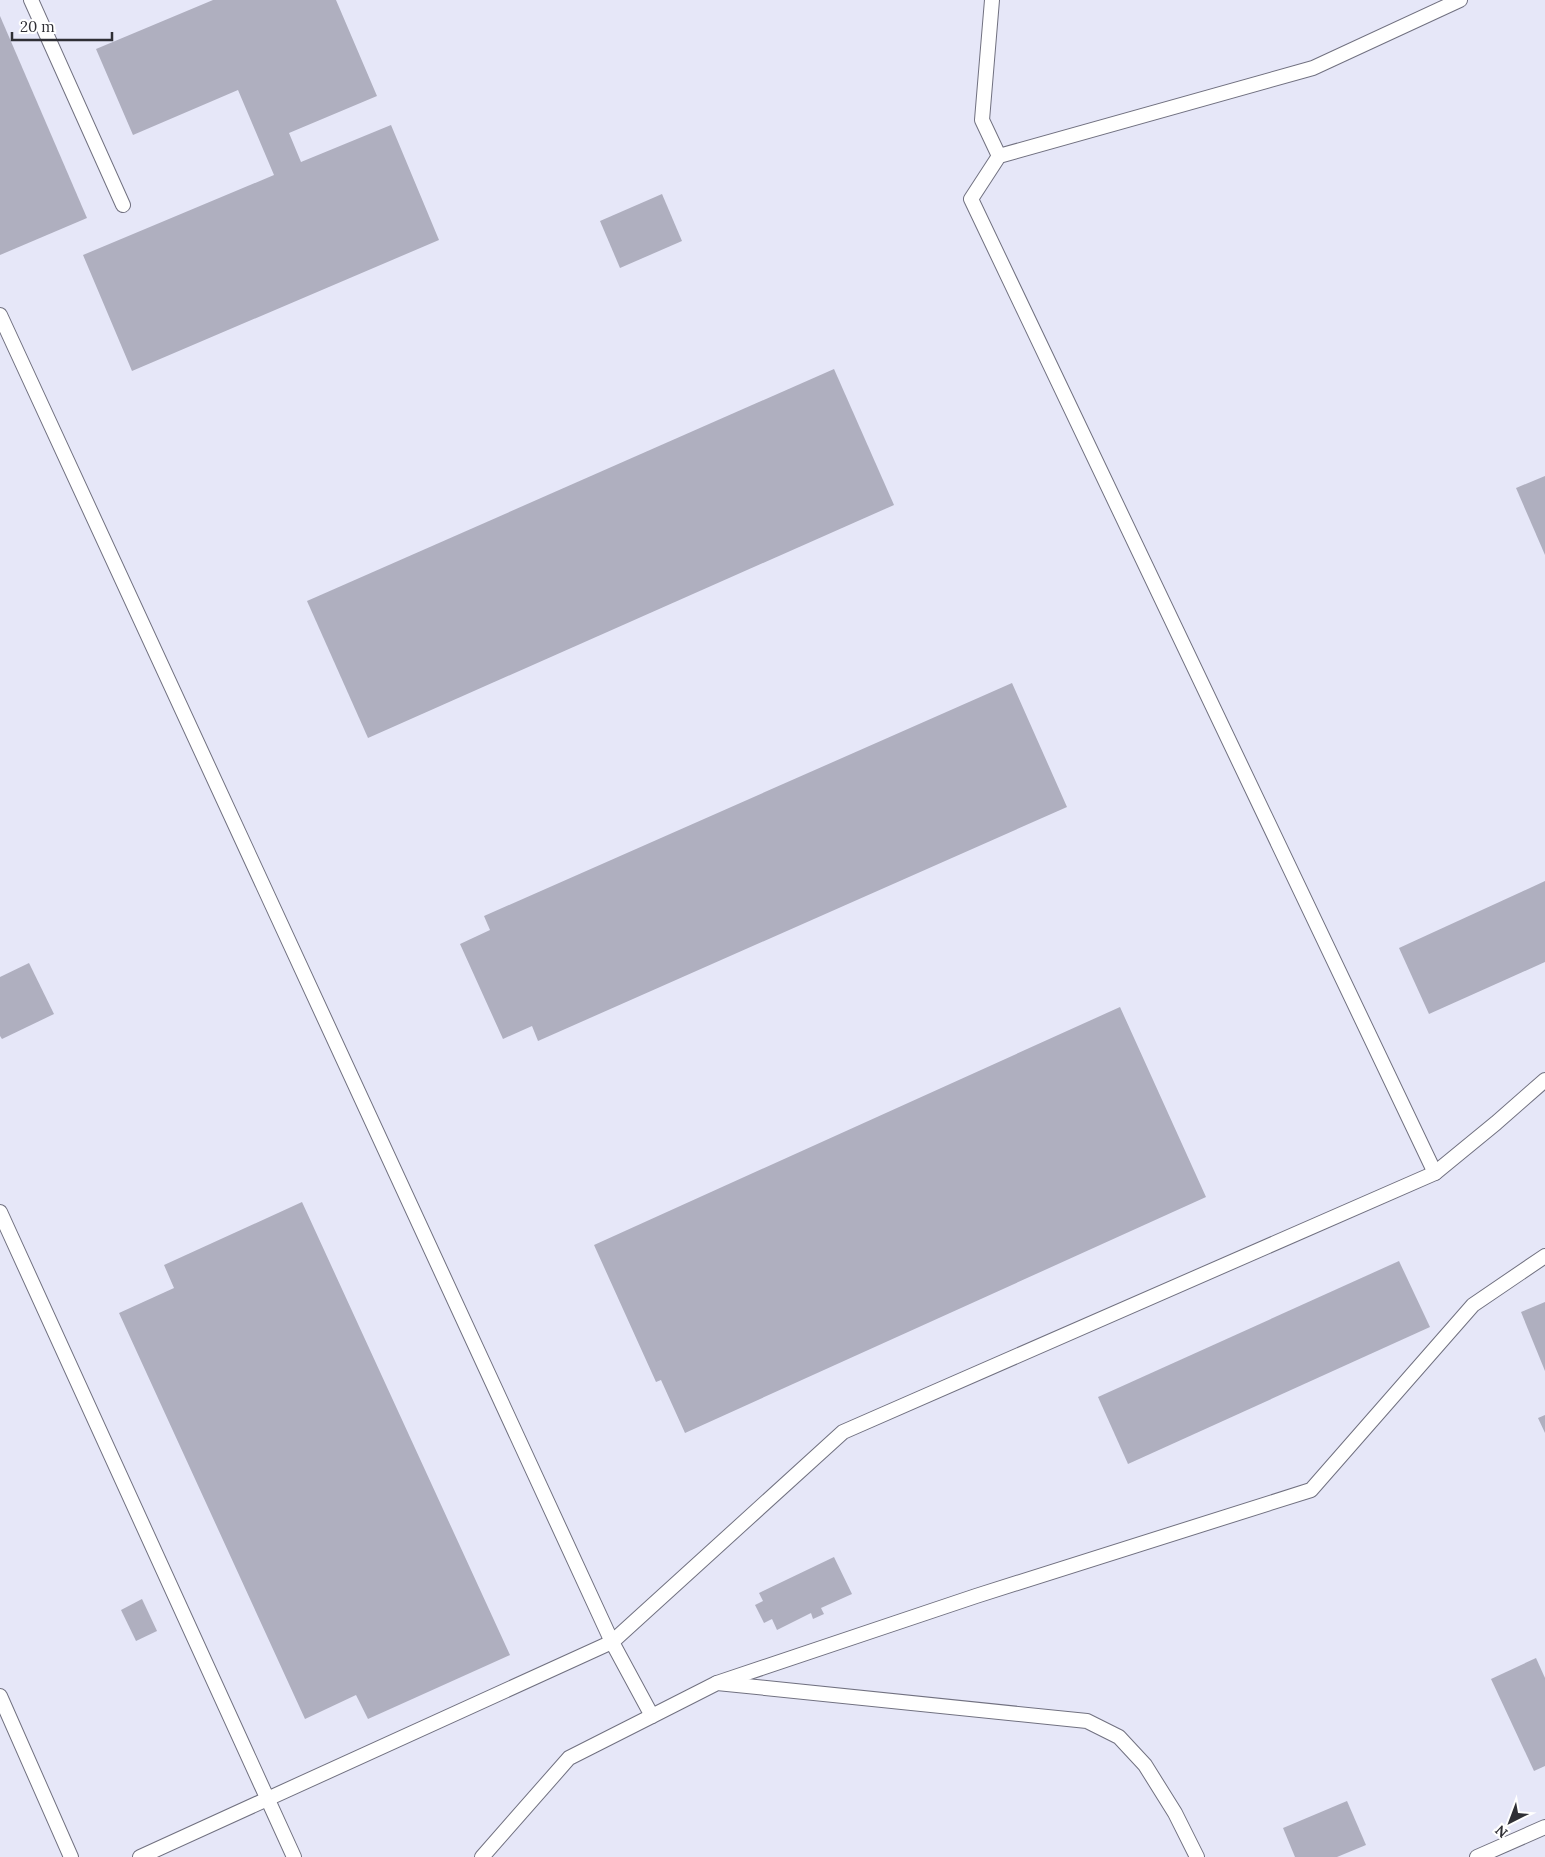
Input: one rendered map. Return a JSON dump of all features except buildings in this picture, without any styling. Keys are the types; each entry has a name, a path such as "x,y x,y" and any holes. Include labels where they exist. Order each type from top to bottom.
{"lane":[{"path":"31,0 123,205"},
{"path":"992,0 982,120 999,156"},
{"path":"1434,1173 971,199 999,156 1313,68 1460,0"},
{"path":"0,315 612,1642 652,1716"},
{"path":"140,1857 612,1642 843,1432 1434,1173 1545,1080"},
{"path":"0,1212 6,1244 294,1857"},
{"path":"482,1857 569,1758 717,1683 976,1596 1311,1490 1473,1305 1545,1256"},
{"path":"717,1683 1087,1721 1120,1737 1145,1765 1175,1813 1197,1857"},
{"path":"0,1696 71,1857"},
{"path":"1477,1857 1545,1827"}]}
